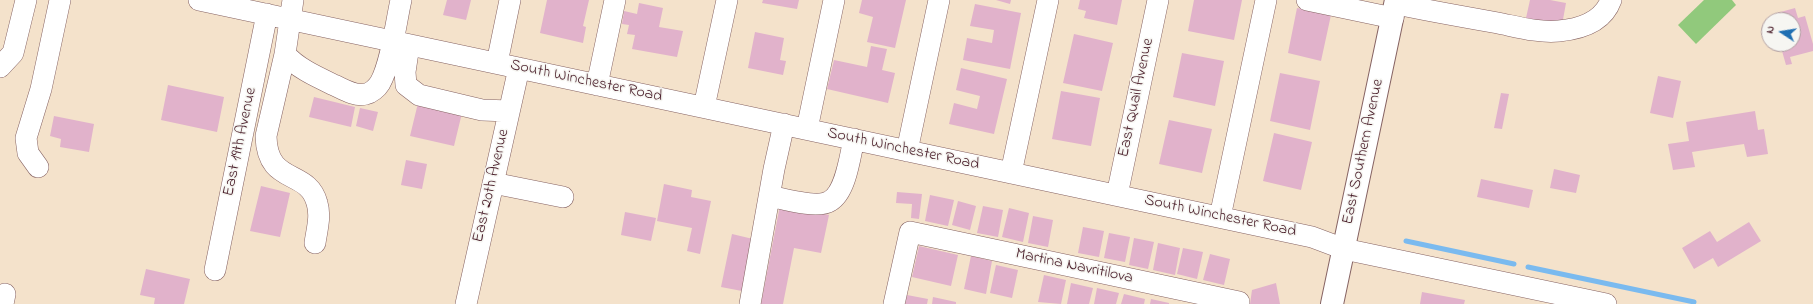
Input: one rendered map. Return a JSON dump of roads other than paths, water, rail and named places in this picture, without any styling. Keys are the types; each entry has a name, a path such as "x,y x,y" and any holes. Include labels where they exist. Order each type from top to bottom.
{"main road":[{"name":"East Southern Avenue","path":"1332,304 1395,8"}],"street":[{"path":"0,67 14,53 26,0"},
{"path":"38,167 28,154 26,138 41,89 60,0"},
{"name":"South Winchester Road","path":"199,0 267,14 291,10 401,43 1220,217 1312,237 1344,249 1606,304"},
{"path":"401,0 401,43 406,85 419,95 482,110 509,111"},
{"path":"497,63 510,0"},
{"path":"597,84 615,0"},
{"path":"704,107 727,0"},
{"path":"807,129 834,0"},
{"path":"907,151 939,0"},
{"path":"1011,173 1048,0"},
{"name":"East Quail Avenue","path":"1117,195 1158,0"},
{"path":"1220,217 1266,0"},
{"path":"1307,0 1395,8 1518,27 1558,31 1581,27 1592,23 1602,16 1608,8 1611,0"},
{"path":"291,10 285,54 266,136 266,149 271,160 282,172 303,182 311,189 317,202 319,220 315,243"},
{"name":"East 19th Avenue","path":"214,270 267,14"},
{"path":"285,54 304,69 322,80 356,94 365,94 375,89 380,82 401,43"},
{"name":"East 20th Avenue","path":"466,304 519,68"},
{"path":"750,304 774,169 784,124"},
{"path":"770,196 816,204 830,202 838,195 845,178 854,139"},
{"path":"493,183 563,197"},
{"name":"Martina Navritilova","path":"894,304 910,232 1239,303"}],"waterway":[{"path":"1406,241 1514,264"},
{"path":"1528,267 1694,302"}]}
